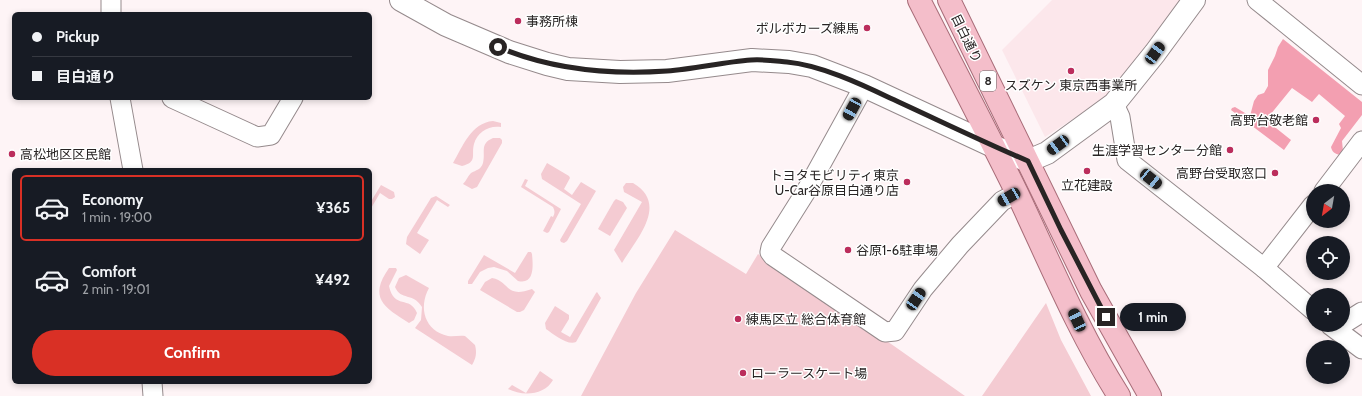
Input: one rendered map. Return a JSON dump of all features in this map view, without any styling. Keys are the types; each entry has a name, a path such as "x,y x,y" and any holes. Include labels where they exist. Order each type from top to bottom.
{"main road":[{"name":"目白通り","path":"919,0 1017,193 1083,331 1118,396"},
{"name":"目白通り","path":"949,0 1091,291 1150,396"}],"street":[{"path":"111,0 111,12"},
{"path":"401,0 446,25 509,52 568,69 620,72 659,71 752,60 789,62 812,66 864,86 1028,161 1047,153 1114,104 1155,53 1194,0"},
{"path":"1257,0 1362,85"},
{"path":"864,86 805,193 771,247 770,252 773,256 885,332 895,331 923,289 960,245 1002,202 1017,193"},
{"path":"120,100 133,168"},
{"path":"176,100 257,137 271,135 292,100"},
{"path":"1114,104 1120,117 1127,160 1264,268 1306,304"},
{"path":"1329,184 1362,141"},
{"path":"1264,268 1306,214"},
{"path":"1350,319 1362,312"},
{"path":"1344,332 1362,349"},
{"path":"152,384 153,396"}],"shaded area":[{"name":"スズケン 東京西事業所","path":"1052,0 1182,0 1115,92 1045,137 1002,50"},
{"path":"1283,39 1362,102 1362,115 1342,141 1343,151 1340,155 1334,152 1331,147 1341,128 1339,124 1345,116 1319,94 1312,102 1292,88 1266,120 1291,140 1284,150 1231,110 1235,107 1250,116 1254,101 1258,95 1264,93 1268,86 1268,70"},
{"path":"493,121 501,123 501,127 488,128 478,136 473,148 472,160 462,166 453,163 468,136 479,126"},
{"path":"493,138 500,138 502,143 477,187 472,189 463,184 471,173 481,167 484,159 484,146"},
{"path":"547,163 569,176 570,178 564,189 572,195 581,182 596,191 567,241 564,243 560,240 581,204 542,179 541,174"},
{"path":"525,179 528,180 525,186 561,209 549,232 547,233 543,231 551,216 553,217 554,208 521,187"},
{"path":"626,183 633,183 643,191 649,201 649,211 647,222 642,232 622,263 614,250 642,202 624,192 623,187"},
{"path":"381,185 394,192 395,197 392,199 389,199 380,193 372,207 372,200"},
{"path":"436,196 450,205 448,207 437,200 417,233 429,240 420,254 406,244 407,237 431,198"},
{"path":"616,199 623,202 627,208 610,236 598,229"},
{"name":"練馬区立 総合体育館","path":"675,230 746,274 758,254 965,396 581,396 636,293"},
{"path":"528,252 531,252 532,254 533,263 532,273 528,280 518,281 507,271 494,267 480,272 472,284 468,284 468,281 484,255 515,273"},
{"path":"389,268 396,268 397,270 389,286 394,298 410,305 417,313 414,320 409,323 392,312 382,301 380,287"},
{"path":"406,275 429,288 424,303 424,311 429,324 440,333 448,336 465,336 475,345 476,355 472,365 415,328 421,320 422,307 419,302 400,294 395,287 399,278"},
{"path":"492,278 502,282 512,291 523,292 532,289 535,292 524,310 517,312 480,290 485,282"},
{"path":"597,292 601,298 576,342 573,343 565,341 546,329 545,323 555,306 569,315 569,319 561,332 570,337"},
{"path":"1046,303 1061,340 1091,396 982,396"},
{"path":"540,371 553,380 544,389 532,393 526,393"},
{"path":"512,385 526,393 520,393 508,389"}],"place":[{"name":"事務所棟","path":"518,21"},
{"name":"ボルボカーズ練馬","path":"867,28"},
{"name":"スズケン 東京西事業所","path":"1071,71"},
{"name":"高野台敬老館","path":"1316,120"},
{"name":"生涯学習センター分館","path":"1230,150"},
{"name":"高松地区区民館","path":"12,154"},
{"name":"立花建設","path":"1087,171"},
{"name":"高野台受取窓口","path":"1275,173"},
{"name":"トヨタモビリティ東京 U-Car谷原目白通り店","path":"907,182"},
{"name":"谷原1-6駐車場","path":"848,250"},
{"name":"練馬区立 総合体育館","path":"738,319"},
{"name":"ローラースケート場","path":"743,373"}],"route":[{"path":"498,47 547,64 568,69 589,71 667,71 752,60 789,62 812,66 864,86 1028,161 1091,291 1106,317"}]}
